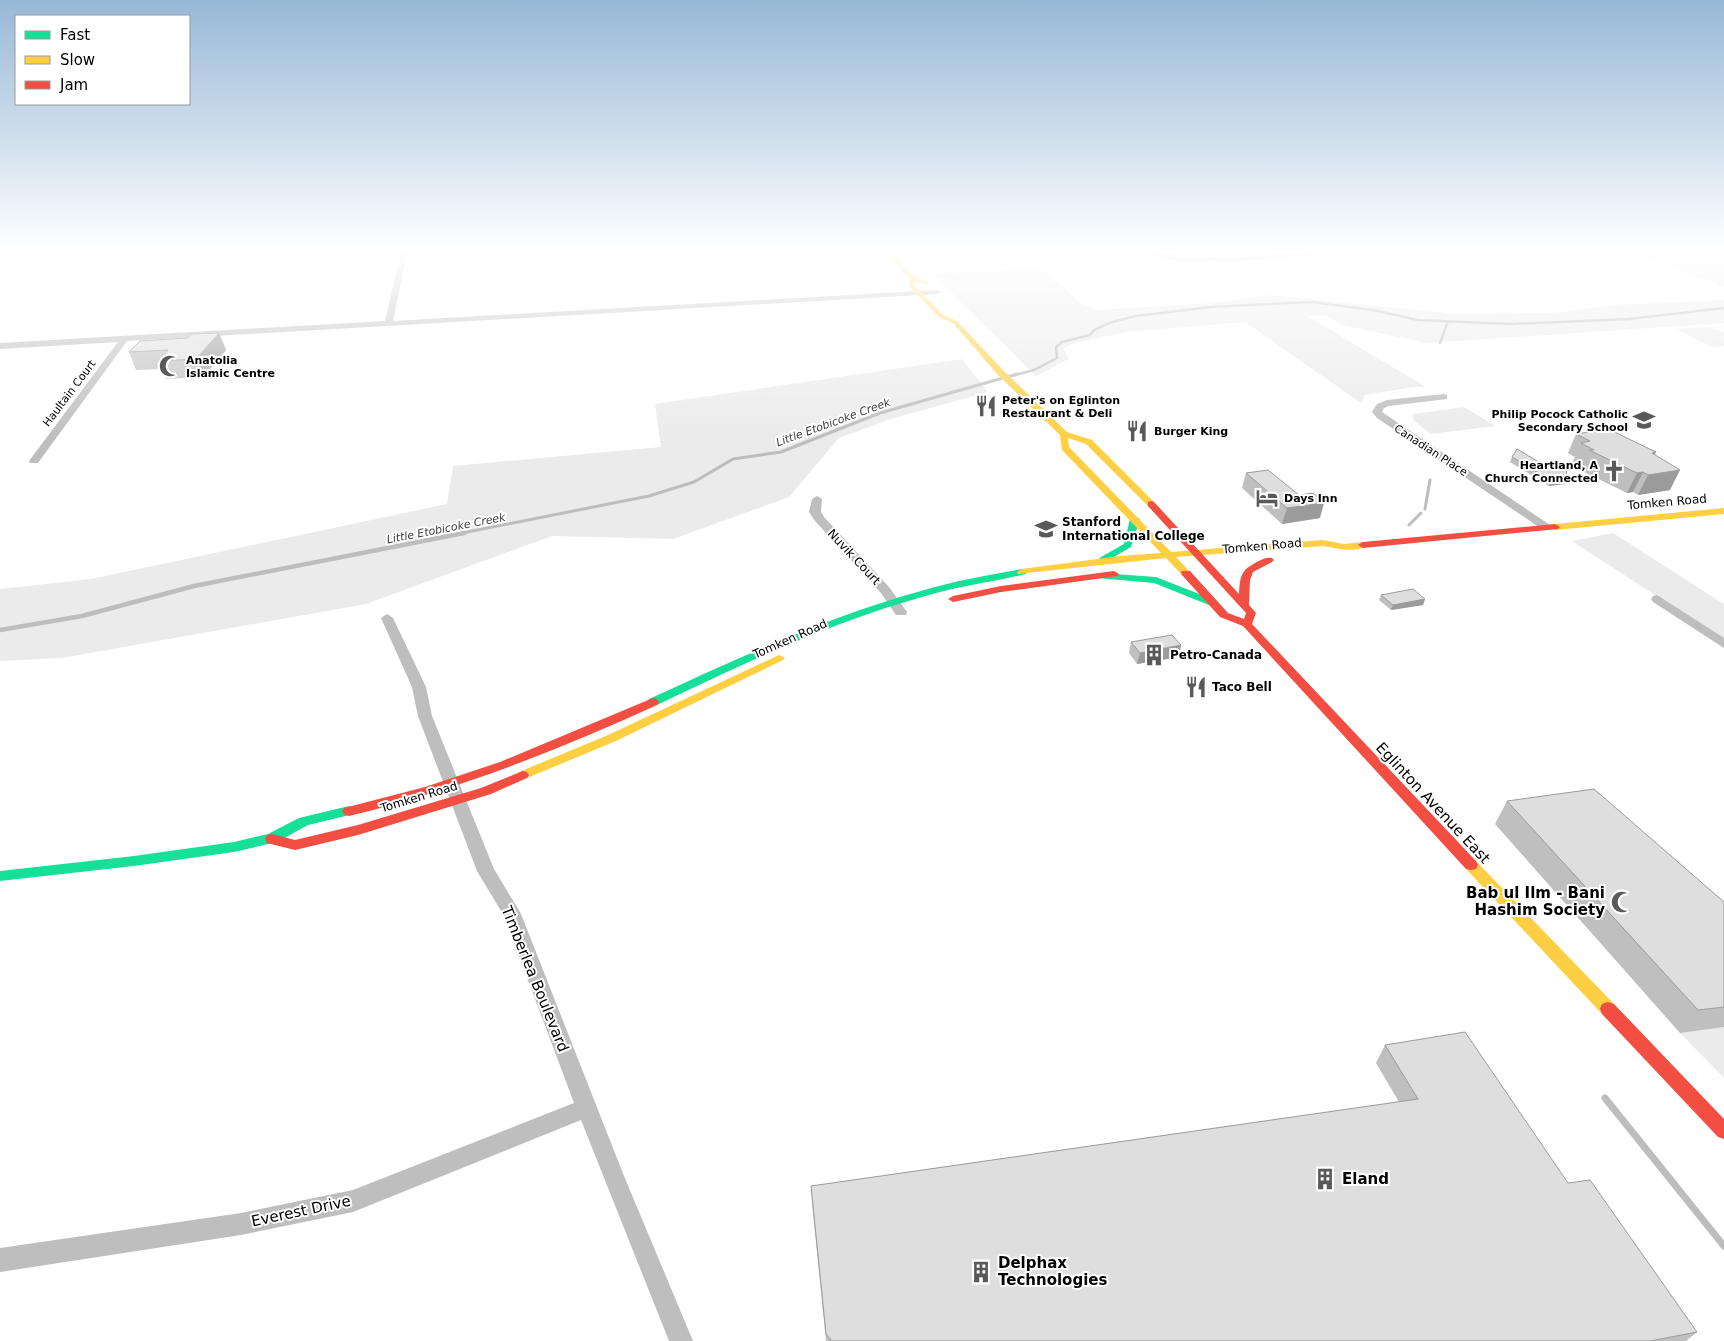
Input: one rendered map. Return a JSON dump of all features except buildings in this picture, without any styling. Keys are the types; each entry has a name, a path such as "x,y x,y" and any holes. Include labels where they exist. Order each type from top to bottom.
{"main road":[{"name":"Eglinton Avenue East","path":"940,315 955,322 1001,373 1064,434 1089,442 1208,564 1244,606"},
{"name":"Eglinton Avenue East","path":"955,322 958,315"},
{"name":"Eglinton Avenue East","path":"1064,434 1064,448 1135,519 1224,615 1247,624 1496,892 1724,1130"},
{"name":"Tomken Road","path":"0,876 154,858 272,839 300,822 365,807 533,754 783,642 893,601 1008,573 1098,562 1323,543 1344,547 1724,511"},
{"path":"1098,562 1128,545 1135,519"},
{"name":"Tomken Road","path":"944,601 1001,589 1179,566 1334,553 1344,547"},
{"path":"1247,624 1251,613 1244,606 1245,580 1249,570 1279,559"},
{"path":"1101,576 1156,580 1213,603"},
{"name":"Tomken Road","path":"272,839 295,845 358,830 486,791 563,760 810,644 918,607"}],"street":[{"path":"389,323 391,315"},
{"path":"0,346 543,315"},
{"name":"Haultain Court","path":"34,461 124,340"},
{"name":"Canadian Place","path":"1444,397 1386,403 1380,406 1377,412 1380,416 1546,527"},
{"name":"Nuvik Court","path":"817,499 815,512 819,519 901,612"},
{"path":"1657,599 1724,644"},
{"name":"Timberlea Boulevard","path":"387,618 419,687 425,716 486,871 512,914 613,1176 681,1341"},
{"name":"Everest Drive","path":"0,1260 241,1224 353,1200 588,1107"}],"shaded area":[{"path":"973,315 1724,315 1724,323 1427,343 1342,325 1325,315 1307,316 1426,387 1412,387 1365,395 1361,403 1245,322 1127,332 1075,343 1063,348 1069,359 1036,376"},
{"path":"1710,327 1724,333 1724,346 1714,348 1676,329"},
{"path":"962,359 988,392 891,419 839,438 789,497 673,539 552,536 366,604 62,658 0,661 0,589 91,579 447,504 453,466 661,447 655,404"},
{"path":"1464,407 1495,426 1431,434 1413,420 1413,414"},
{"path":"1613,533 1724,604 1724,640 1572,541"},
{"path":"1724,1026 1724,1078 1680,1033"}],"waterway":[{"name":"Little Etobicoke Creek","path":"1012,376 1034,370 1057,358 1056,347 1062,342 1090,335 1094,330 1112,322 1148,315"},
{"name":"Little Etobicoke Creek","path":"1394,315 1418,320 1448,321"},
{"name":"Little Etobicoke Creek","path":"1448,321 1510,324 1629,319 1667,315"},
{"path":"1440,343 1448,321"},
{"name":"Little Etobicoke Creek","path":"457,534 649,496 694,482 733,459 781,452 880,413 1017,374"},
{"path":"1425,509 1430,480"},
{"path":"1409,525 1421,513"},
{"name":"Little Etobicoke Creek","path":"0,630 82,616 194,586 464,533"},
{"path":"1605,1098 1724,1246"}],"traffic: fast":[{"path":"1104,559 1128,545 1135,519"},
{"path":"653,702 742,661 833,623 926,592 1022,572"},
{"path":"1101,576 1156,580 1213,603"},
{"path":"0,876 134,861 234,847 272,838 304,821 349,811"}],"traffic: slow":[{"path":"940,315 955,322 1001,373 1064,434 1089,442 1151,504"},
{"path":"1064,434 1065,448 1186,573"},
{"path":"1555,527 1724,511"},
{"path":"1022,572 1120,559 1323,543 1344,547 1363,545"},
{"path":"523,775 612,738 779,658"},
{"path":"1471,865 1608,1009"}],"traffic: jam":[{"path":"1151,504 1251,613 1247,624"},
{"path":"1363,545 1555,527"},
{"path":"1244,606 1245,580 1249,570 1269,560"},
{"path":"1186,573 1224,615 1247,624 1471,865"},
{"path":"953,599 1001,589 1114,574"},
{"path":"349,811 428,791 504,765 579,735 653,702"},
{"path":"272,839 295,845 358,830 486,791 523,775"},
{"path":"1608,1009 1724,1131"}],"place":[{"name":"Anatolia Islamic Centre","path":"170,366"},
{"name":"Peter's on Eglinton Restaurant & Deli","path":"986,406"},
{"name":"Philip Pocock Catholic Secondary School","path":"1644,420"},
{"name":"Burger King","path":"1137,431"},
{"name":"Heartland, A Church Connected","path":"1614,471"},
{"name":"Days Inn","path":"1267,498"},
{"name":"Stanford International College","path":"1046,529"},
{"name":"Petro-Canada","path":"1154,655"},
{"name":"Taco Bell","path":"1196,687"},
{"name":"Bab ul Ilm - Bani Hashim Society","path":"1622,902"},
{"name":"Eland","path":"1325,1179"},
{"name":"Delphax Technologies","path":"981,1272"}]}
